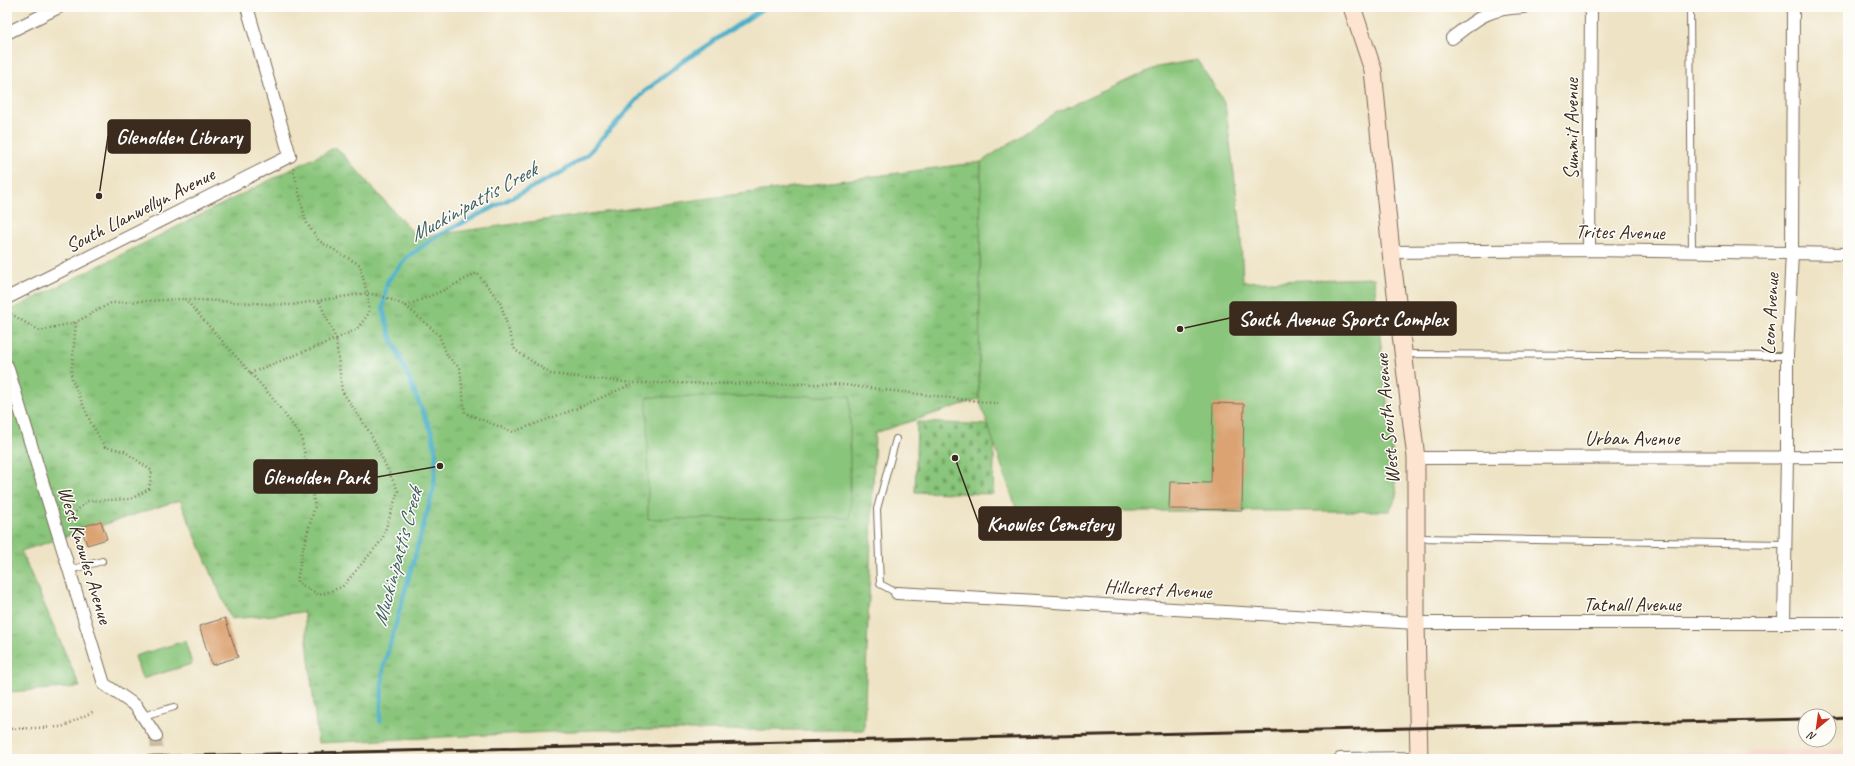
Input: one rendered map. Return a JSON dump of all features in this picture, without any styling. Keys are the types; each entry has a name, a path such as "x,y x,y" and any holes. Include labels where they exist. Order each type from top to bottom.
{"street":[{"path":"7,33 59,7"},
{"path":"247,7 290,156"},
{"name":"West South Avenue","path":"1352,7 1373,70 1391,252 1416,458 1416,623 1419,758"},
{"path":"1452,38 1482,15 1508,7 1524,7"},
{"name":"Summit Avenue","path":"1589,250 1591,7"},
{"name":"Leon Avenue","path":"1784,622 1787,356 1792,253 1793,7"},
{"name":"South Llanwellyn Avenue","path":"7,298 290,156"},
{"name":"Trites Avenue","path":"1391,252 1589,250 1848,254"},
{"name":"West Knowles Avenue","path":"7,366 58,529 104,684 136,706 156,736"},
{"name":"Urban Avenue","path":"1416,458 1848,457"},
{"name":"Hillcrest Avenue","path":"897,593 1416,623"},
{"name":"Tatnall Avenue","path":"1416,623 1848,623"},
{"path":"1340,759 1419,758"}],"lane":[{"path":"1690,7 1692,252"},
{"path":"1404,354 1787,356"},
{"path":"896,439 878,509 880,584 897,593"},
{"path":"1416,538 1785,544"},
{"path":"70,570 102,561"},
{"path":"143,716 174,707"}],"path":[{"path":"250,372 357,329 369,313 367,293 360,266 319,241 306,222 290,156"},
{"path":"406,306 442,291 477,273 500,302 515,350 551,374 634,383 836,384 1001,404"},
{"path":"7,314 10,314 40,331 76,322 111,303 186,299 291,305 367,293 385,297 406,306 440,335 448,357 460,368 465,413 513,432 578,408 634,383"},
{"path":"186,299 270,395 301,436 315,506 302,552 297,582 319,595 342,587 382,540 398,491 370,433 342,392 336,338 320,300"},
{"path":"58,529 87,501 131,499 149,489 152,471 124,451 105,447 91,423 71,377 76,322"},
{"path":"7,729 62,727 94,711"}],"shaded area":[{"path":"1848,749 1848,759 1442,759 1442,758"}],"green space":[{"path":"1197,60 1225,103 1240,221 1243,282 1374,278 1397,497 1389,511 1017,511 979,399 981,162 1057,112 1157,67"},
{"path":"336,147 417,237 981,162 979,399 875,433 864,730 593,730 318,743 304,612 231,619 180,500 21,551 80,687 7,692 7,312"},
{"path":"850,396 850,518 648,519 647,397"},
{"path":"917,422 995,425 993,494 915,492"},
{"path":"185,641 192,664 142,679 135,656"}],"building":[{"path":"1213,403 1244,404 1242,510 1169,509 1170,482 1211,483"},
{"path":"101,521 107,539 87,545 81,527"},
{"path":"225,618 238,657 212,665 199,626"}],"waterway":[{"name":"Muckinipattis Creek","path":"380,721 383,669 434,488 436,453 432,433 390,335 383,309 387,282 407,257 439,235 562,172 588,154 644,92 682,62 765,7"}],"tunnel":[{"path":"156,736 157,759"}],"railway":[{"path":"1837,719 1848,718"},
{"path":"48,759 1797,719"}],"place":[{"name":"Glenolden Library","path":"99,196"},
{"name":"South Avenue Sports Complex","path":"1180,329"},
{"name":"Knowles Cemetery","path":"955,458"},
{"name":"Glenolden Park","path":"440,466"}]}
